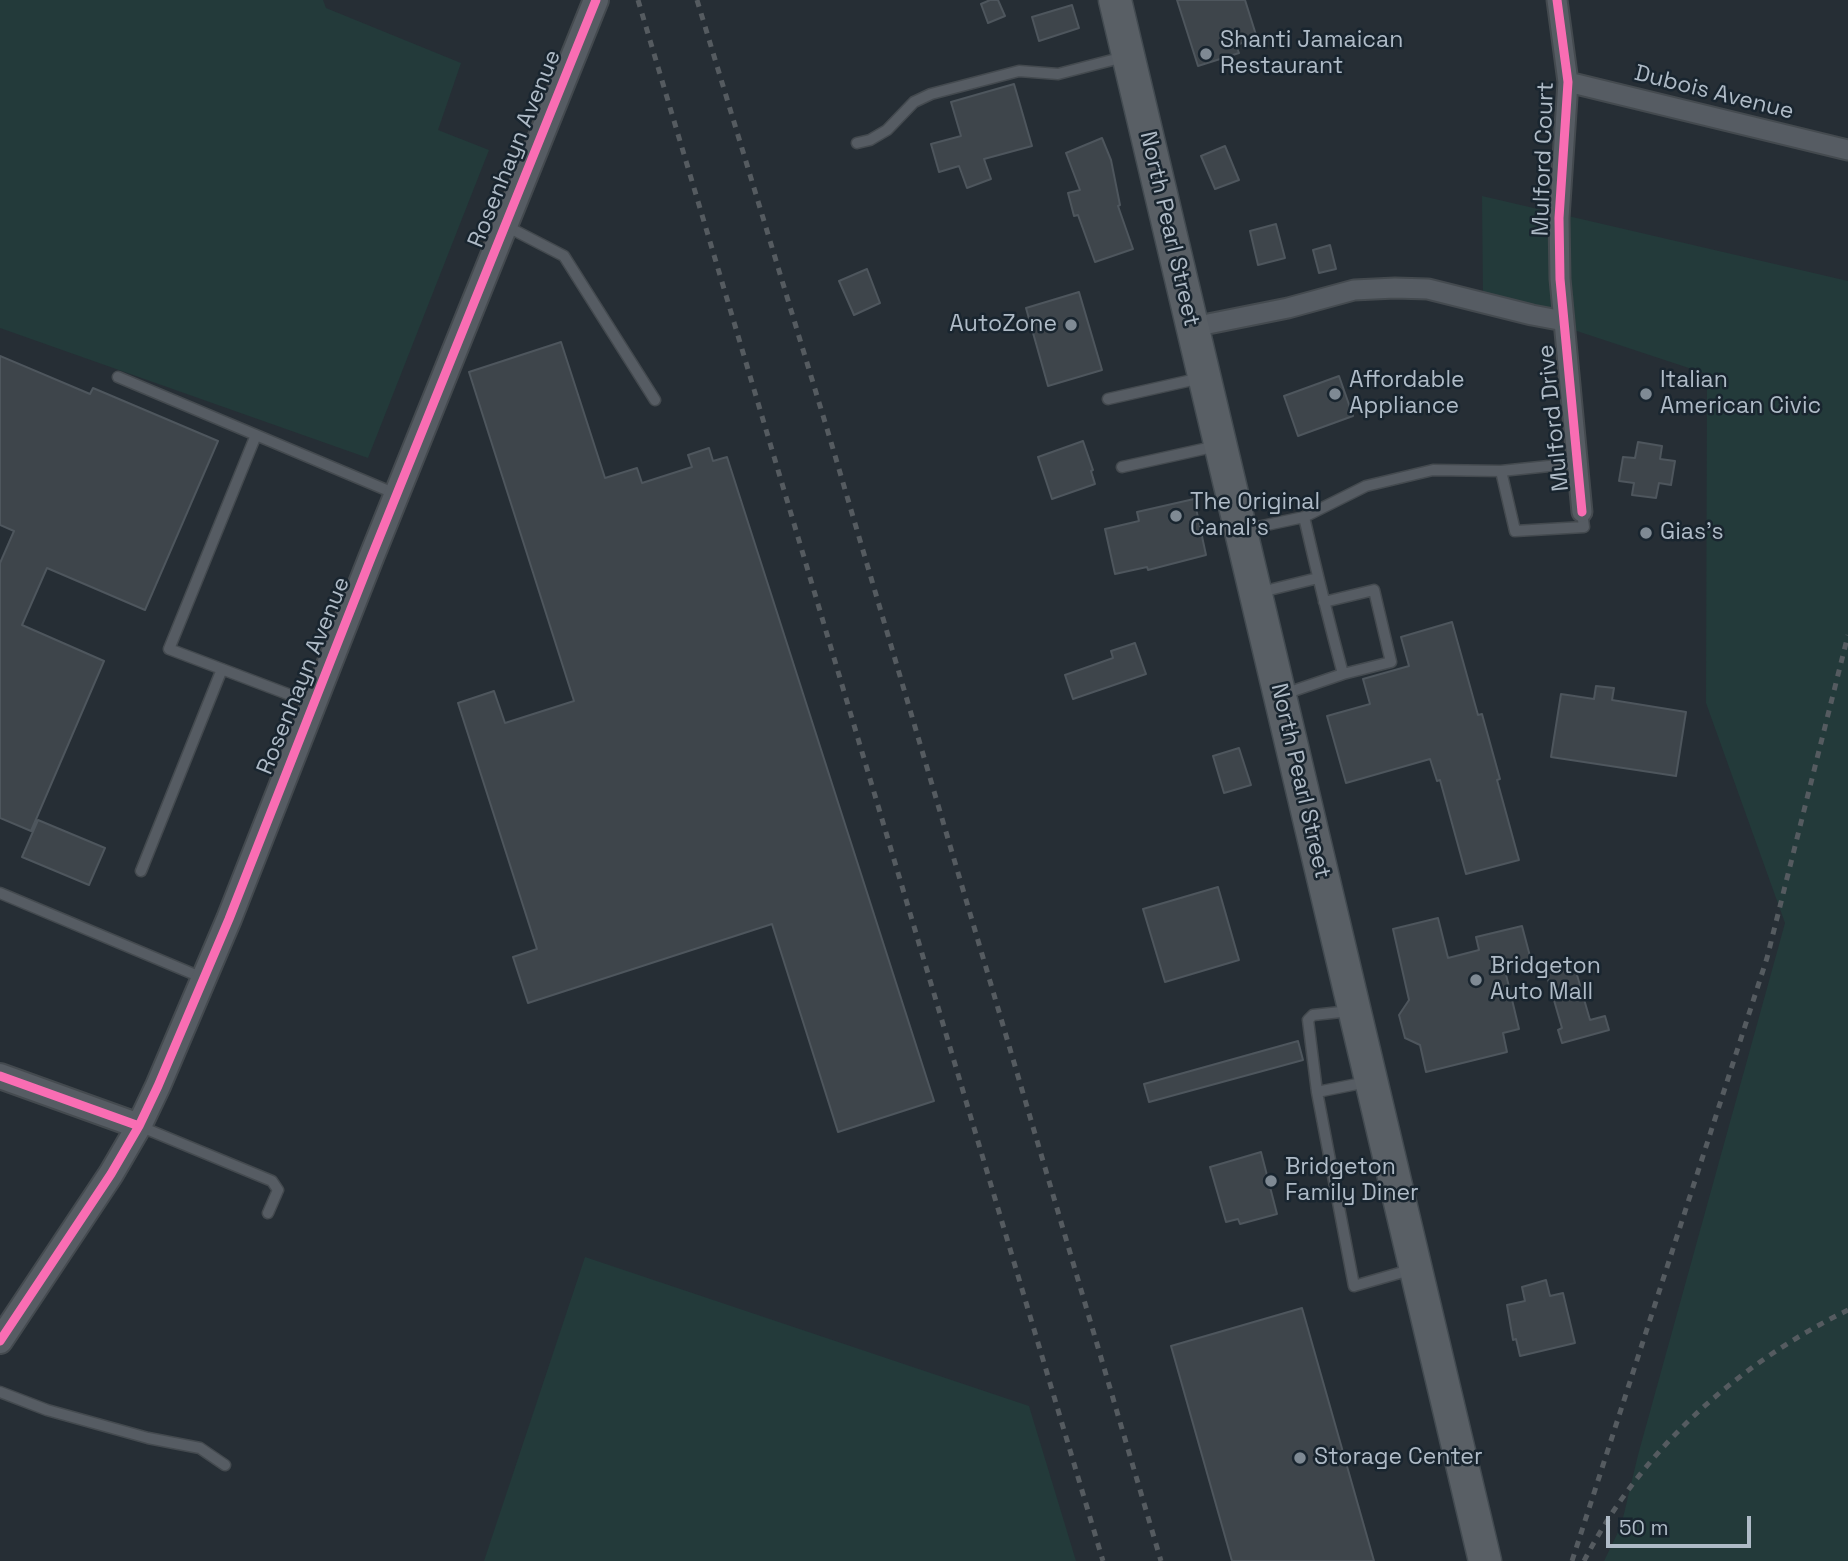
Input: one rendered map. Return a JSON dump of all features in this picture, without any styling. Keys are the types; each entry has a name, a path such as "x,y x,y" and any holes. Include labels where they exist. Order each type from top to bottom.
{"main road":[{"name":"North Pearl Street","path":"1115,0 1485,1561"}],"street":[{"name":"Rosenhayn Avenue","path":"0,1341 111,1174 139,1126 204,979 596,0"},
{"name":"Mulford Court","path":"1557,0 1568,82 1559,218 1564,321"},
{"name":"Dubois Avenue","path":"1568,82 1848,150"},
{"name":"Mulford Drive","path":"1193,327 1288,308 1354,290 1395,288 1428,289 1564,321 1582,512"},
{"path":"0,1076 139,1126"}],"lane":[{"path":"857,142 870,140 887,130 914,102 931,94 1019,71 1058,74 1128,55"},
{"path":"505,226 564,256 654,400"},
{"path":"118,377 397,495"},
{"path":"1108,399 1205,377"},
{"path":"256,435 169,649 314,704"},
{"path":"1122,467 1221,445"},
{"path":"1241,531 1304,517 1366,486 1433,470 1501,471 1578,463"},
{"path":"1501,471 1515,531 1584,527 1582,512"},
{"path":"1304,517 1343,674"},
{"path":"1256,593 1318,578"},
{"path":"1280,695 1343,674 1391,662 1374,590 1324,602"},
{"path":"141,871 222,669"},
{"path":"0,893 204,979"},
{"path":"1354,1010 1313,1015 1308,1020 1317,1092 1354,1286 1415,1269"},
{"path":"1317,1092 1371,1082"},
{"path":"139,1126 272,1181 278,1189 268,1213"},
{"path":"0,1392 47,1410 148,1438 200,1448 225,1465"}],"green space":[{"path":"0,0 323,0 326,8 461,63 438,130 489,150 368,458 0,328"},
{"path":"1482,196 1848,281 1848,1561 1604,1561 1621,1526 1638,1455 1785,923 1706,703 1707,374 1483,300"},
{"path":"585,1257 1029,1406 1076,1561 484,1561"}],"building":[{"path":"998,0 1005,16 988,23 981,4"},
{"path":"1177,0 1245,0 1257,38 1236,45 1239,53 1198,66"},
{"path":"1072,5 1079,28 1039,41 1032,17"},
{"path":"1014,84 1032,146 984,159 991,179 967,188 959,166 939,172 931,144 961,136 951,102"},
{"path":"1102,138 1111,160 1120,205 1118,206 1133,249 1095,262 1078,215 1074,216 1068,193 1080,190 1066,153"},
{"path":"1225,146 1239,180 1215,189 1201,156"},
{"path":"1276,224 1285,258 1258,265 1250,231"},
{"path":"1330,245 1336,269 1319,273 1313,250"},
{"path":"867,269 880,303 854,315 839,281"},
{"path":"1079,292 1102,370 1048,386 1026,308"},
{"path":"561,342 605,478 637,468 642,483 692,467 688,455 709,448 713,461 727,457 934,1101 838,1132 772,924 528,1003 513,957 537,949 458,703 494,691 505,723 574,701 469,372"},
{"path":"0,356 90,394 93,388 218,441 145,610 47,568 22,625 104,661 31,831 0,818 0,563 14,531 0,525"},
{"path":"1339,376 1353,416 1298,436 1284,396"},
{"path":"1083,441 1095,484 1052,499 1038,457"},
{"path":"1638,442 1662,446 1660,459 1675,461 1671,485 1659,483 1656,498 1632,495 1634,483 1619,481 1623,457 1635,458"},
{"path":"1194,499 1206,555 1148,570 1147,567 1115,574 1105,529 1139,521 1137,512"},
{"path":"1452,622 1478,715 1482,714 1519,860 1466,874 1440,780 1437,781 1430,759 1346,783 1327,716 1370,704 1363,679 1409,666 1401,637"},
{"path":"1135,643 1146,674 1073,699 1065,675 1113,658 1111,651"},
{"path":"1596,686 1614,688 1612,700 1686,712 1676,776 1551,757 1561,694 1594,699"},
{"path":"1239,748 1251,785 1224,793 1213,756"},
{"path":"38,820 105,848 89,885 22,857"},
{"path":"1218,887 1239,960 1165,982 1143,909"},
{"path":"1438,918 1448,958 1479,950 1476,937 1522,926 1531,960 1504,966 1519,1029 1503,1033 1507,1052 1426,1072 1420,1045 1405,1038 1399,1015 1409,1000 1393,929"},
{"path":"1573,961 1590,1020 1605,1016 1609,1030 1562,1043 1558,1030 1562,1028 1545,969"},
{"path":"1298,1041 1303,1060 1149,1102 1144,1084"},
{"path":"1261,1152 1277,1214 1240,1224 1238,1219 1226,1222 1210,1167"},
{"path":"1546,1280 1550,1296 1563,1293 1575,1343 1520,1356 1516,1339 1513,1340 1507,1305 1525,1301 1522,1287"},
{"path":"1302,1308 1374,1561 1232,1561 1171,1346"}],"railway":[{"path":"638,0 1103,1561"},
{"path":"697,0 831,442 1161,1561"},
{"path":"1572,1561 1767,958 1848,635"},
{"path":"1584,1561 1607,1520 1634,1482 1663,1447 1696,1414 1768,1357 1848,1310"}],"cycle path":[{"path":"0,1341 111,1174 158,1086 229,919 596,0"},
{"path":"1557,0 1568,82 1559,218 1560,279 1582,512"},
{"path":"0,1076 139,1126"}],"place":[{"name":"Shanti Jamaican Restaurant","path":"1206,54"},
{"name":"AutoZone","path":"1071,325"},
{"name":"Affordable Appliance","path":"1335,394"},
{"name":"Italian American Civic","path":"1646,394"},
{"name":"The Original Canal's","path":"1176,516"},
{"name":"Gias's","path":"1646,533"},
{"name":"Bridgeton Auto Mall","path":"1476,980"},
{"name":"Bridgeton Family Diner","path":"1271,1181"},
{"name":"Storage Center","path":"1300,1458"}]}
